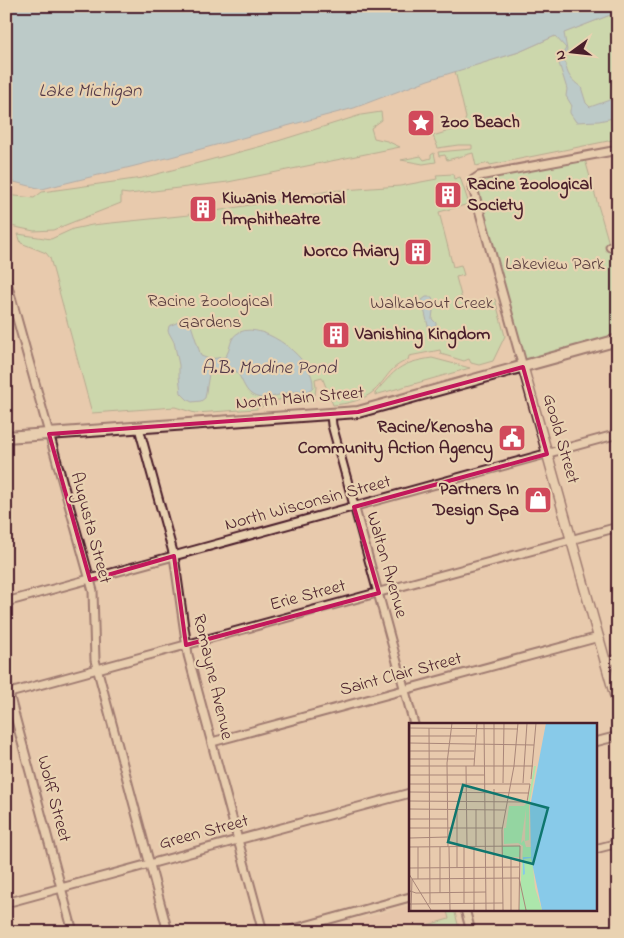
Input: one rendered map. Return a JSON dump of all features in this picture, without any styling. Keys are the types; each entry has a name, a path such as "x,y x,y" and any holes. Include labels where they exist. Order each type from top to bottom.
{"main road":[{"name":"North Main Street","path":"6,437 331,414 371,409 618,340"}],"street":[{"name":"Goold Street","path":"618,150 479,176 473,180 473,188 618,707"},
{"name":"Augusta Street","path":"6,279 93,590 94,660 168,932"},
{"name":"Walton Avenue","path":"331,414 332,425 414,723"},
{"name":"Romayne Avenue","path":"139,428 174,556 186,645 263,932"},
{"name":"North Wisconsin Street","path":"6,602 618,434"},
{"name":"Erie Street","path":"7,694 618,527"},
{"name":"Saint Clair Street","path":"212,742 598,637"},
{"path":"606,662 618,659"},
{"name":"Wolff Street","path":"6,673 7,694 73,932"},
{"path":"596,742 618,736"},
{"name":"Green Street","path":"6,903 409,793"},
{"path":"596,849 618,843"},
{"path":"282,932 409,897"},
{"path":"465,910 471,932"}],"highlighted area":[{"path":"523,367 547,454 354,507 379,593 186,645 174,556 90,580 49,434 358,412"}],"shaded area":[{"path":"409,905 409,910 454,910 460,932 314,932"}],"green space":[{"path":"618,12 618,139 490,165 489,163 476,166 473,153 447,160 445,155 439,156 438,152 472,149 472,145 438,148 433,136 462,127 466,118 455,71 519,52"},
{"path":"381,112 382,120 371,128 374,138 400,147 228,182 129,194 121,193 121,203 53,230 34,231 6,225 6,195 34,198 42,192 142,178 262,146 361,115"},
{"path":"434,153 436,162 423,164 401,160 421,156 424,160 431,158 431,155"},
{"name":"Lakeview Park","path":"584,156 618,275 618,340 523,367 473,180"},
{"name":"Racine Zoological Gardens","path":"453,174 454,179 460,177 469,204 439,212 453,267 461,265 464,275 456,277 464,307 495,299 505,336 493,361 479,365 471,363 469,359 464,361 441,354 440,350 409,356 408,360 396,366 370,394 355,401 333,405 322,377 315,379 315,395 257,403 263,406 257,409 195,413 175,407 92,413 50,258 46,253 21,243 18,234 51,239 73,229 92,225 189,215 194,206 210,203 216,211 329,191 400,186 437,179 436,175"},
{"path":"432,358 470,368 375,395 388,378 399,368 412,362"},
{"path":"454,910 460,932 403,932 449,919 447,911"}],"water":[{"name":"Lake Michigan","path":"6,6 618,6 618,12 564,33 567,50 562,60 566,63 570,77 581,87 586,103 590,107 618,97 618,117 599,121 576,122 570,113 572,106 566,96 567,89 558,60 566,48 555,36 519,52 428,80 354,108 42,189 6,180"},
{"path":"426,297 432,297 434,303 432,319 436,323 436,328 428,326 422,300"},
{"name":"A.B. Modine Pond","path":"181,321 191,325 201,356 209,359 225,357 232,340 240,332 250,330 262,332 274,338 298,355 312,377 313,387 305,391 260,398 249,392 236,371 216,370 209,374 205,398 201,401 192,402 188,400 181,393 179,365 174,342 168,331 169,326"}],"place":[{"name":"Zoo Beach","path":"421,123"},
{"name":"Racine Zoological Society","path":"448,195"},
{"name":"Kiwanis Memorial Amphitheatre","path":"203,209"},
{"name":"Norco Aviary","path":"418,252"},
{"name":"Vanishing Kingdom","path":"336,335"},
{"name":"Racine/Kenosha Community Action Agency","path":"512,438"},
{"name":"Partners In Design Spa","path":"538,500"}],"park label":[{"name":"Walkabout Creek","path":"432,304"}]}
